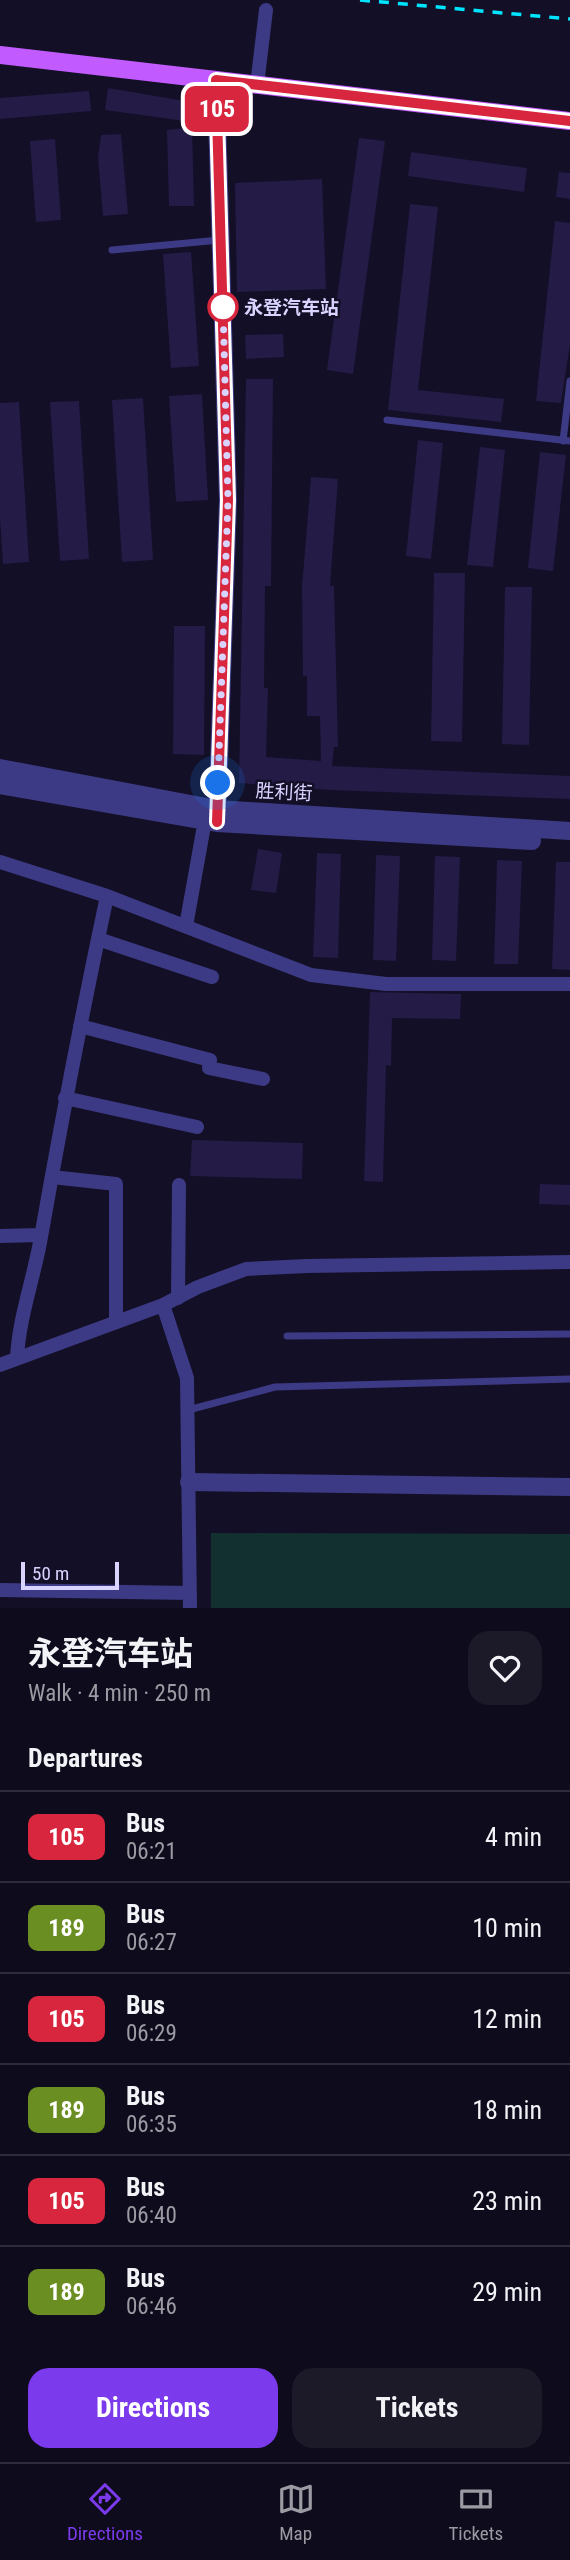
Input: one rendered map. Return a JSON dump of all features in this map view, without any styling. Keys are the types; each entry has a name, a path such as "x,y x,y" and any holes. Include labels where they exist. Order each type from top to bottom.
{"main road":[{"path":"0,55 570,121"}],"street":[{"path":"257,85 267,10"},
{"path":"186,926 213,817 228,500 216,80"},
{"name":"胜利街","path":"0,768 213,817 570,831"},
{"name":"胜利街","path":"0,785 213,817 570,843"},
{"path":"0,862 107,896 311,975 386,984 570,984"},
{"path":"17,1358 18,1332 35,1270 65,1098 107,896"},
{"path":"98,939 212,977"},
{"path":"80,1026 210,1060 209,1068 263,1079"},
{"path":"65,1098 197,1128"},
{"path":"52,1177 116,1184 116,1322"},
{"path":"178,1298 179,1185"},
{"path":"0,1237 41,1235"},
{"path":"0,1365 163,1305 198,1287 246,1269 570,1262"},
{"path":"0,1590 190,1601 187,1377 163,1305"},
{"path":"189,1482 570,1487"}],"lane":[{"path":"112,250 221,240"},
{"path":"387,420 566,441 570,381"},
{"path":"287,1336 570,1334"},
{"path":"188,1410 275,1387 570,1379"}],"green space":[{"path":"211,1533 570,1534 570,1608 211,1608"}],"building":[{"path":"108,88 191,102 192,122 105,110"},
{"path":"89,91 91,111 0,119 0,98"},
{"path":"192,127 194,206 169,206 167,130"},
{"path":"121,134 128,214 103,216 98,157 101,135"},
{"path":"359,138 385,141 353,374 327,370"},
{"path":"55,139 61,220 36,222 30,141"},
{"path":"411,152 527,168 524,192 408,176"},
{"path":"559,172 570,173 570,199 556,197"},
{"path":"322,179 326,289 237,292 235,183"},
{"path":"410,204 438,207 418,390 504,399 501,422 388,410"},
{"path":"555,221 570,223 570,344 561,403 536,401"},
{"path":"191,252 199,366 171,368 163,254"},
{"path":"283,334 284,357 246,359 245,335"},
{"path":"246,379 273,379 271,586 265,586 264,688 268,688 266,757 321,761 320,716 307,716 307,676 303,676 302,587 311,477 338,479 330,586 334,586 338,747 334,747 332,766 570,776 570,799 330,790 239,783"},
{"path":"202,394 208,500 176,502 169,396"},
{"path":"143,398 153,560 122,562 112,400"},
{"path":"79,401 89,559 60,561 50,402"},
{"path":"19,402 29,562 3,564 0,517 0,403"},
{"path":"418,440 443,443 431,559 406,556"},
{"path":"480,447 505,450 493,567 467,565"},
{"path":"540,452 566,455 553,571 528,568"},
{"path":"434,573 465,573 462,742 431,741"},
{"path":"505,587 532,587 529,745 502,744"},
{"path":"174,626 205,626 204,755 173,754"},
{"path":"258,849 282,853 276,893 251,890"},
{"path":"317,853 341,854 338,958 313,957"},
{"path":"376,855 400,856 396,961 373,960"},
{"path":"435,856 460,857 456,961 432,960"},
{"path":"497,860 522,861 518,964 494,964"},
{"path":"556,862 570,862 570,970 552,969"},
{"path":"370,992 461,994 460,1019 392,1018 391,1066 386,1065 383,1182 364,1181"},
{"path":"192,1140 303,1143 302,1179 190,1176"},
{"path":"540,1184 570,1185 570,1205 539,1204"}],"railway":[{"path":"360,0 570,19"}],"bus line":[{"name":"105","path":"217,822 228,500 216,80 570,121"}],"place":[{"name":"永登汽车站","path":"223,307"}],"route":[{"path":"218,783 228,500 223,307"}]}
